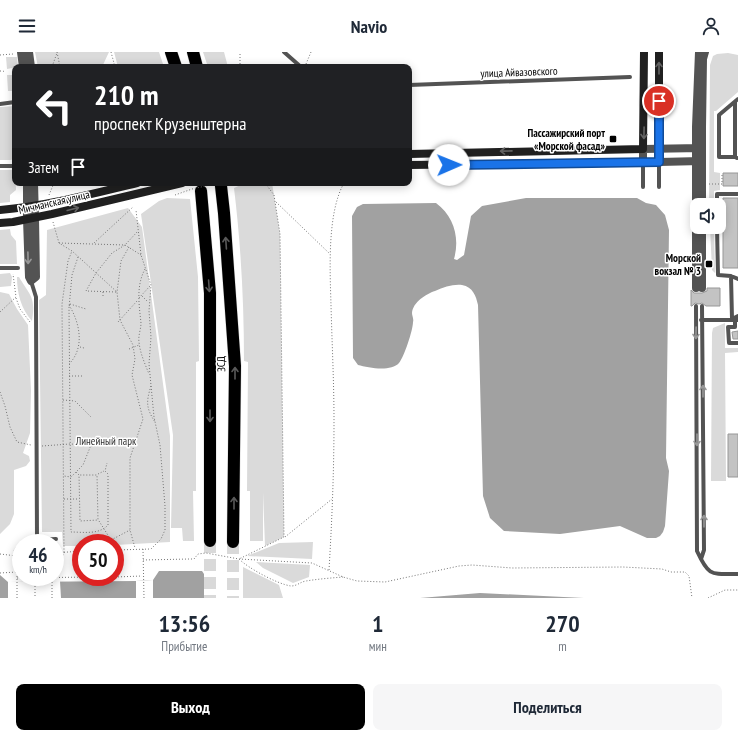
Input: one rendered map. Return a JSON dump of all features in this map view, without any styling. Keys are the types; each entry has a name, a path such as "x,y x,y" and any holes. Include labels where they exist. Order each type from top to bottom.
{"highway":[{"path":"171,52 175,64"},
{"path":"193,52 196,64"},
{"name":"ЗСД","path":"220,186 224,212 235,366 233,542"},
{"name":"ЗСД","path":"201,191 210,293 210,541"}],"main road":[{"path":"412,154 643,149 644,52"},
{"path":"412,165 659,162 660,52"},
{"name":"Мичманская улица","path":"0,210 31,207 124,186"},
{"name":"Мичманская улица","path":"0,223 31,219 170,186"}],"street":[{"path":"23,64 24,52"},
{"path":"24,52 30,64"},
{"path":"699,52 697,80 699,198"},
{"path":"699,148 703,59 705,52"},
{"path":"643,162 643,149 699,148"},
{"path":"659,162 699,161"},
{"path":"699,161 702,198"},
{"path":"28,186 31,207"},
{"path":"31,281 36,277 31,219 34,186"},
{"path":"699,234 699,288 702,234"}],"lane":[{"path":"284,52 298,64"},
{"name":"улица Айвазовского","path":"412,85 630,77"},
{"path":"737,100 737,158 719,157 719,116 737,100"},
{"path":"0,104 12,102"},
{"path":"643,162 643,187"},
{"path":"659,162 660,187"},
{"path":"0,166 12,166"},
{"path":"717,198 717,194 738,194"},
{"path":"717,234 718,275 732,276 738,279"},
{"path":"0,268 18,268"},
{"path":"732,276 736,319 735,327 728,327 729,343 738,343"},
{"path":"31,281 36,296 37,534"},
{"path":"696,306 697,551 704,567 712,573 738,574"},
{"path":"701,559 704,550 702,306"},
{"path":"697,320 736,319"}],"path":[{"path":"0,55 24,52"},
{"path":"53,64 57,52"},
{"path":"57,52 59,64"},
{"path":"111,52 114,64"},
{"path":"240,52 240,64"},
{"path":"306,64 312,52"},
{"path":"0,71 3,70 5,72"},
{"path":"707,184 722,184 723,174"},
{"path":"48,196 53,186"},
{"path":"175,195 192,189 213,186"},
{"path":"267,186 274,195 276,202 280,234 284,537"},
{"path":"329,570 333,499 334,419 330,269 333,218 339,192 342,186"},
{"path":"276,202 331,254"},
{"path":"94,243 133,207"},
{"path":"124,550 151,549 161,539 165,530 165,506 160,445 149,364 152,337 150,285 141,255 136,210"},
{"path":"53,222 59,243 72,251 117,292"},
{"path":"117,292 86,291 96,273 112,253 125,245 138,230"},
{"path":"59,243 125,245 141,255"},
{"path":"129,247 121,261 117,292 120,320 134,348 135,359 132,375 143,419 130,458 130,530 136,549"},
{"path":"64,534 62,304 68,261 72,251"},
{"path":"78,257 72,275 69,304 71,532 97,532 104,529 108,525 108,474 105,471 107,463"},
{"path":"145,268 141,277 138,300 141,326 139,341 145,365 150,375"},
{"path":"13,272 16,297 20,309 31,324 36,323"},
{"path":"118,322 150,285"},
{"path":"141,296 150,302"},
{"path":"0,312 16,297"},
{"path":"69,304 86,309"},
{"path":"69,304 78,320 79,347 75,358 69,365"},
{"path":"129,349 140,345"},
{"path":"79,347 84,348"},
{"path":"69,376 84,376"},
{"path":"151,386 147,398 148,411 156,423"},
{"path":"0,392 10,427 17,442 36,447 70,444 91,445 83,465 71,477"},
{"path":"63,400 75,401 82,406 91,417"},
{"path":"76,472 79,475 97,475 105,471"},
{"path":"79,475 80,521 98,520"},
{"path":"97,475 98,520 107,534"},
{"path":"64,476 71,477"},
{"path":"64,499 79,499"},
{"path":"238,558 284,537 333,499"},
{"path":"124,529 125,533 130,530"},
{"path":"143,549 144,598"},
{"path":"64,551 72,551"},
{"path":"0,554 12,555"},
{"path":"143,560 190,559 194,558 198,554 206,554 238,558 312,563 343,577 357,581 385,582 459,566 472,565 512,568 622,567 662,569 671,572 684,572 689,576 692,598"},
{"path":"238,558 246,566 282,584 292,586 304,581 343,577"},
{"path":"0,573 12,572"},
{"path":"124,577 143,576"},
{"path":"17,586 17,598"},
{"path":"35,586 35,598"},
{"path":"52,586 52,598"},
{"path":"708,598 725,590 738,590"}],"green space":[{"path":"35,52 109,52 103,64 37,64"},
{"path":"114,52 159,52 163,64 117,64"},
{"path":"203,52 224,52 227,64 207,64"},
{"path":"728,53 738,55 738,92 716,111 714,111 714,172 720,173 720,190 714,191 714,198 709,198 710,65 713,56"},
{"path":"6,57 17,57 18,64 12,64 12,68 7,69"},
{"path":"7,75 12,75 12,91 8,91"},
{"path":"12,106 11,160 0,160 0,107"},
{"path":"0,170 12,170 12,186 16,186 16,190 10,195 10,202 0,203"},
{"path":"238,186 272,186 280,234 284,537 265,546 263,492 263,541 250,541 250,491 247,491 248,362 244,361 242,274 234,188"},
{"path":"167,198 190,199 198,277 199,361 196,362 196,491 193,491 194,541 183,541 182,528 171,528 173,435 141,214 159,201"},
{"name":"Линейный парк","path":"128,208 142,227 170,436 170,542 124,545 124,534 72,534 72,546 64,546 64,534 62,534 62,532 42,532 39,300 46,295 47,230"},
{"path":"10,229 11,235 16,241 17,264 0,264 0,230"},
{"path":"710,234 714,234 715,273 712,270"},
{"path":"10,273 12,277 11,286 0,287 0,274"},
{"path":"17,277 19,277 33,301 32,321 20,300"},
{"path":"0,292 9,294 28,325 31,391 30,433 23,453 29,456 30,461 26,466 14,470 14,514 10,524 0,534"},
{"path":"725,323 725,348 738,348 738,352 725,353 726,481 711,481 712,333 713,328"},
{"path":"313,542 312,559 247,556 279,543"},
{"path":"256,562 310,565 309,577 293,583 263,568"},
{"path":"243,567 279,585 283,598 243,598"}],"shaded area":[{"path":"526,198 637,198 646,203 656,205 665,215 669,230 666,458 669,471 665,526 660,536 656,538 647,538 620,526 560,534 504,531 490,518 483,496 478,305 475,295 466,286 448,286 428,294 417,302 412,313 413,326 408,343 401,360 395,366 391,368 368,367 358,365 353,358 352,216 357,207 363,204 436,203 447,214 454,228 456,235 456,251 454,259 457,260 464,255 471,216 482,206"},
{"path":"159,571 202,571 204,574 204,598 0,598 0,575 8,582 12,582 12,586 64,586 64,582 72,582 72,586 124,586 124,581 153,580"},
{"path":"480,593 584,598 420,598"}],"pier":[{"path":"153,580 153,598 136,598 136,581"},
{"path":"8,582 12,582 12,586 60,586 61,598 8,598"}],"building":[{"path":"723,173 738,173 738,186 723,186"},
{"path":"726,198 738,198 738,268 723,268 723,234 726,234"},
{"path":"707,288 720,288 720,306 706,306 702,303 695,303 691,306 691,290 694,293 702,293 707,291"},
{"path":"738,331 738,339 733,339 732,332"},
{"path":"728,434 738,434 738,477 728,477"}],"tunnel":[{"path":"210,541 210,598"},
{"path":"233,542 233,598"}],"place":[{"name":"Пассажирский порт «Морской фасад»","path":"613,139"},
{"name":"Морской вокзал № 3","path":"709,264"}],"route":[{"path":"449,165 659,162 659,101"}]}
